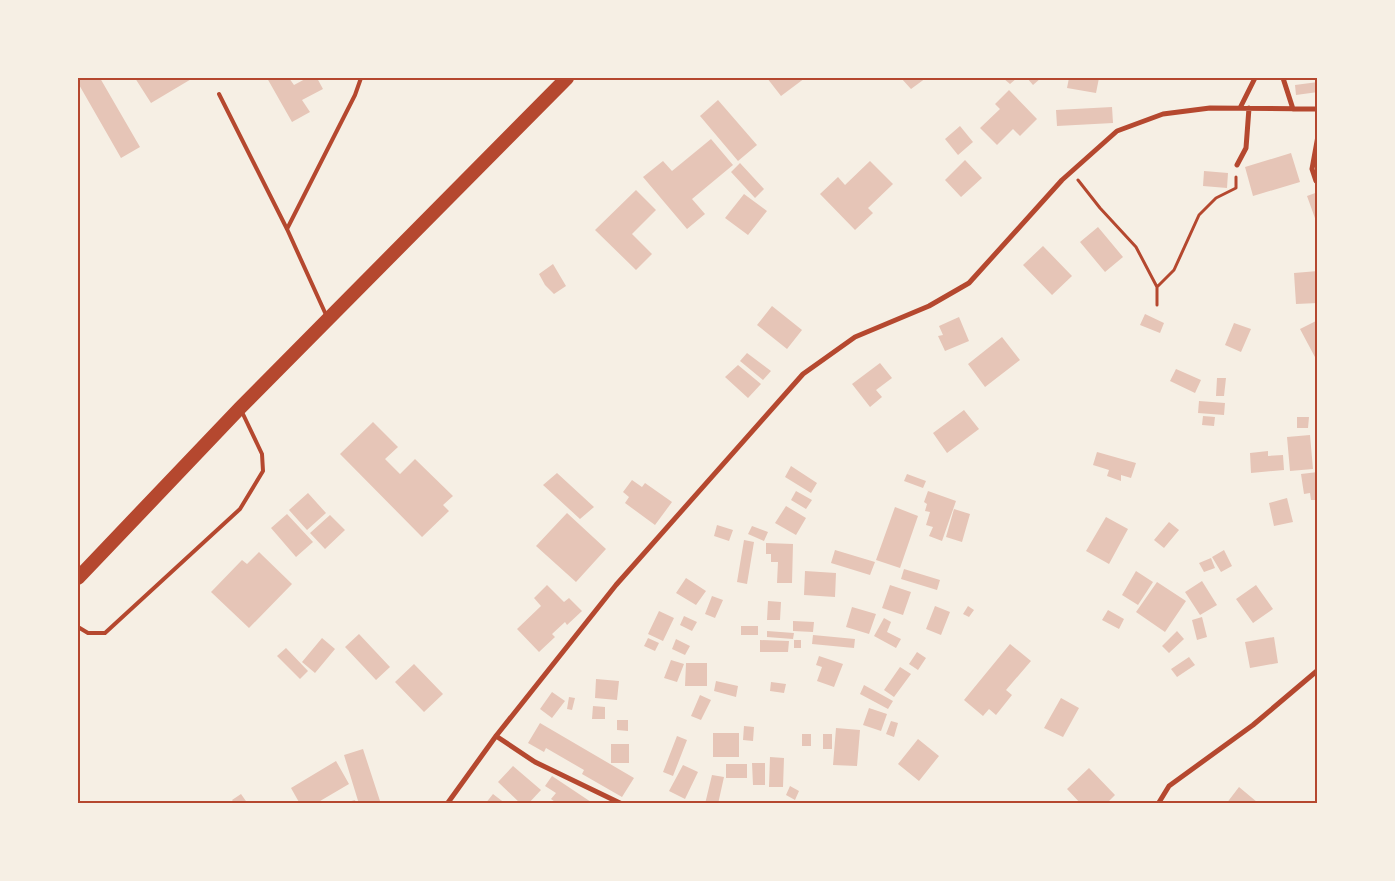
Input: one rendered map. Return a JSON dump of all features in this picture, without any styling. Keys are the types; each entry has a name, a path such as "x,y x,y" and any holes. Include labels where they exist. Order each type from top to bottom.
{"highway":[{"path":"78,578 240,408 567,78"}],"street":[{"path":"1240,108 1255,78"},
{"path":"1283,78 1293,109"},
{"path":"447,804 496,736 616,585 803,374 855,337 929,306 969,283 1062,180 1117,131 1163,114 1210,108 1318,109"},
{"path":"1237,165 1246,148 1249,108"},
{"path":"1316,181 1312,169 1318,136"},
{"path":"1158,804 1168,786 1253,726 1318,670"},
{"path":"496,736 534,762 622,804"}],"lane":[{"path":"287,229 355,94 361,78"},
{"path":"219,94 287,229 328,319"},
{"path":"78,628 88,633 105,633 240,509 262,471 262,454 240,408"}],"path":[{"path":"1158,287 1174,270 1199,215 1216,198 1236,188 1237,165"},
{"path":"1072,172 1100,208 1136,247 1158,287 1156,305"}],"building":[{"path":"78,78 100,78 140,147 121,158 78,83"},
{"path":"135,78 193,78 151,103"},
{"path":"267,78 289,78 294,85 307,78 317,78 323,89 302,100 310,112 292,122"},
{"path":"767,78 805,78 781,96"},
{"path":"901,78 926,78 911,89"},
{"path":"1003,78 1017,78 1010,84"},
{"path":"1027,78 1041,78 1033,85"},
{"path":"1069,78 1099,78 1096,93 1067,88"},
{"path":"1318,82 1318,92 1296,95 1295,85"},
{"path":"1009,90 1037,119 1020,136 1013,129 997,145 980,128 1000,109 995,104"},
{"path":"718,100 757,145 738,161 700,116"},
{"path":"1112,107 1113,123 1057,126 1056,110"},
{"path":"960,126 973,142 958,155 945,139"},
{"path":"711,139 733,165 692,199 705,214 687,229 643,177 663,161 672,171"},
{"path":"1291,153 1300,182 1253,196 1245,167"},
{"path":"965,160 982,178 961,197 945,180"},
{"path":"870,161 893,184 868,208 873,213 855,230 820,194 838,177 845,185"},
{"path":"740,163 764,189 755,198 731,172"},
{"path":"1204,171 1228,173 1227,188 1203,186"},
{"path":"636,190 656,210 632,234 652,254 636,270 595,230"},
{"path":"1318,192 1318,220 1316,221 1307,196"},
{"path":"744,194 767,211 748,235 725,218"},
{"path":"1098,227 1123,257 1105,272 1080,242"},
{"path":"1043,246 1072,276 1052,295 1023,265"},
{"path":"553,264 566,286 554,294 545,285 539,274"},
{"path":"1318,271 1318,303 1296,304 1294,273"},
{"path":"772,306 802,330 787,349 757,325"},
{"path":"1145,314 1164,323 1160,333 1140,325"},
{"path":"959,317 969,341 945,351 938,336 943,335 939,326"},
{"path":"1318,320 1318,358 1316,359 1300,329"},
{"path":"1234,323 1251,329 1241,352 1225,345"},
{"path":"1002,337 1020,360 985,387 968,364"},
{"path":"747,353 771,371 763,380 740,361"},
{"path":"880,363 892,378 876,390 882,397 870,407 852,384"},
{"path":"738,365 761,384 748,398 725,377"},
{"path":"1176,369 1201,380 1195,393 1170,381"},
{"path":"1217,378 1226,378 1224,396 1216,396"},
{"path":"1199,401 1225,403 1224,415 1198,413"},
{"path":"964,410 979,429 947,453 933,433"},
{"path":"1203,416 1215,417 1214,426 1202,425"},
{"path":"1297,417 1309,417 1308,428 1297,428"},
{"path":"373,422 398,447 385,459 400,474 415,459 453,496 443,505 449,511 422,537 340,454"},
{"path":"1310,435 1313,469 1290,471 1287,437"},
{"path":"1268,451 1268,456 1283,455 1284,470 1251,473 1250,453"},
{"path":"1097,452 1136,463 1131,478 1121,475 1121,481 1107,476 1109,470 1093,465"},
{"path":"791,466 817,483 811,493 785,477"},
{"path":"1318,472 1318,500 1311,500 1310,493 1304,494 1301,474"},
{"path":"557,473 594,507 580,519 543,485"},
{"path":"907,474 926,481 923,488 904,481"},
{"path":"632,480 642,487 645,483 672,502 655,525 625,503 629,497 623,492"},
{"path":"796,491 812,500 806,509 791,500"},
{"path":"928,491 956,501 942,541 929,536 933,527 926,525 930,512 925,511 927,504 924,502"},
{"path":"308,493 326,513 307,530 289,510"},
{"path":"1287,498 1293,522 1274,526 1269,503"},
{"path":"786,506 806,518 796,535 775,523"},
{"path":"895,507 918,516 900,568 876,560"},
{"path":"954,509 970,514 962,542 946,537"},
{"path":"567,513 606,549 576,582 536,546"},
{"path":"287,514 313,542 296,557 271,528"},
{"path":"330,515 345,530 325,549 310,533"},
{"path":"1106,517 1128,529 1109,564 1086,551"},
{"path":"1169,522 1179,530 1164,548 1154,540"},
{"path":"717,525 733,530 729,541 714,536"},
{"path":"752,526 768,532 764,541 748,534"},
{"path":"744,540 754,542 747,584 737,582"},
{"path":"766,543 793,544 792,583 777,583 778,562 771,562 771,554 766,554"},
{"path":"835,550 875,562 870,575 831,563"},
{"path":"1224,550 1232,566 1221,572 1212,557"},
{"path":"259,552 292,584 249,628 211,592 242,560 247,564"},
{"path":"1211,558 1215,568 1204,572 1199,563"},
{"path":"904,569 940,580 937,590 901,579"},
{"path":"805,571 836,573 835,597 804,595"},
{"path":"1136,571 1153,582 1138,605 1122,595"},
{"path":"686,578 706,591 696,605 676,593"},
{"path":"1202,581 1217,605 1200,615 1185,592"},
{"path":"1157,582 1186,601 1165,632 1136,612"},
{"path":"547,585 564,602 569,598 582,611 567,625 565,622 552,634 555,637 539,652 517,629 541,606 534,598"},
{"path":"890,585 911,592 903,615 882,608"},
{"path":"1256,585 1273,609 1253,623 1236,599"},
{"path":"712,596 723,600 715,618 705,614"},
{"path":"768,601 781,602 780,620 767,620"},
{"path":"935,606 950,612 941,635 926,629"},
{"path":"968,606 974,610 969,617 963,614"},
{"path":"852,607 876,614 869,634 846,627"},
{"path":"1108,610 1124,619 1119,629 1102,620"},
{"path":"659,611 674,618 663,641 648,634"},
{"path":"684,616 697,622 692,631 680,625"},
{"path":"1202,617 1207,637 1197,640 1192,620"},
{"path":"884,618 891,622 887,632 901,639 896,648 874,636"},
{"path":"793,621 814,622 813,632 793,631"},
{"path":"741,626 758,626 758,635 741,635"},
{"path":"767,631 794,633 793,639 767,637"},
{"path":"1177,631 1184,639 1169,653 1162,646"},
{"path":"359,634 390,667 376,680 345,647"},
{"path":"813,635 855,639 854,648 812,644"},
{"path":"1274,637 1278,663 1250,668 1245,642"},
{"path":"322,638 335,649 315,673 302,662"},
{"path":"648,638 659,643 655,651 644,646"},
{"path":"676,639 690,646 685,655 672,649"},
{"path":"760,640 789,641 788,652 760,652"},
{"path":"794,640 801,640 801,648 794,648"},
{"path":"1010,644 1031,661 1006,690 1012,695 996,715 989,709 983,716 964,700"},
{"path":"286,648 308,671 300,679 277,656"},
{"path":"917,652 926,658 918,670 909,664"},
{"path":"819,656 843,664 834,687 817,681 822,667 816,665"},
{"path":"1189,657 1195,665 1177,677 1171,669"},
{"path":"671,660 684,664 677,682 664,678"},
{"path":"686,663 707,663 707,686 685,686"},
{"path":"414,664 443,694 424,712 395,682"},
{"path":"900,667 911,674 894,697 884,690"},
{"path":"596,679 619,681 617,700 595,698"},
{"path":"716,681 738,686 736,697 714,691"},
{"path":"771,682 786,684 784,693 770,691"},
{"path":"864,685 893,701 888,709 860,694"},
{"path":"552,692 565,701 552,718 540,709"},
{"path":"700,695 711,700 701,720 691,716"},
{"path":"569,697 575,698 572,710 567,709"},
{"path":"1061,698 1079,708 1063,737 1044,728"},
{"path":"593,706 605,707 605,719 592,719"},
{"path":"869,708 887,714 881,731 863,725"},
{"path":"617,720 628,720 628,731 617,730"},
{"path":"891,721 898,723 894,737 886,734"},
{"path":"540,723 634,778 622,797 582,774 584,770 546,748 544,752 528,743"},
{"path":"744,726 754,727 753,741 743,740"},
{"path":"836,728 860,730 857,766 833,765"},
{"path":"713,733 739,733 739,757 713,757"},
{"path":"802,734 811,734 811,746 802,746"},
{"path":"823,734 832,734 832,749 823,749"},
{"path":"677,736 687,740 673,776 663,772"},
{"path":"918,739 939,756 919,781 898,764"},
{"path":"611,744 629,744 629,763 611,763"},
{"path":"363,749 381,804 359,804 344,755"},
{"path":"770,757 784,758 783,787 769,787"},
{"path":"336,761 349,784 315,804 300,804 291,788"},
{"path":"752,763 765,763 765,785 753,785"},
{"path":"726,764 747,764 747,778 726,778"},
{"path":"683,765 698,772 685,799 669,791"},
{"path":"513,766 541,790 528,804 521,804 498,782"},
{"path":"1089,768 1115,795 1106,804 1081,804 1067,789"},
{"path":"712,775 724,777 718,804 705,804"},
{"path":"552,776 591,802 590,804 558,804 551,799 556,793 545,786"},
{"path":"790,786 799,791 795,800 786,795"},
{"path":"1239,787 1257,802 1255,804 1226,804"},
{"path":"241,794 248,804 235,804 232,800"},
{"path":"493,794 506,804 485,804"},
{"path":"355,800 356,804 344,804 344,803"}]}
